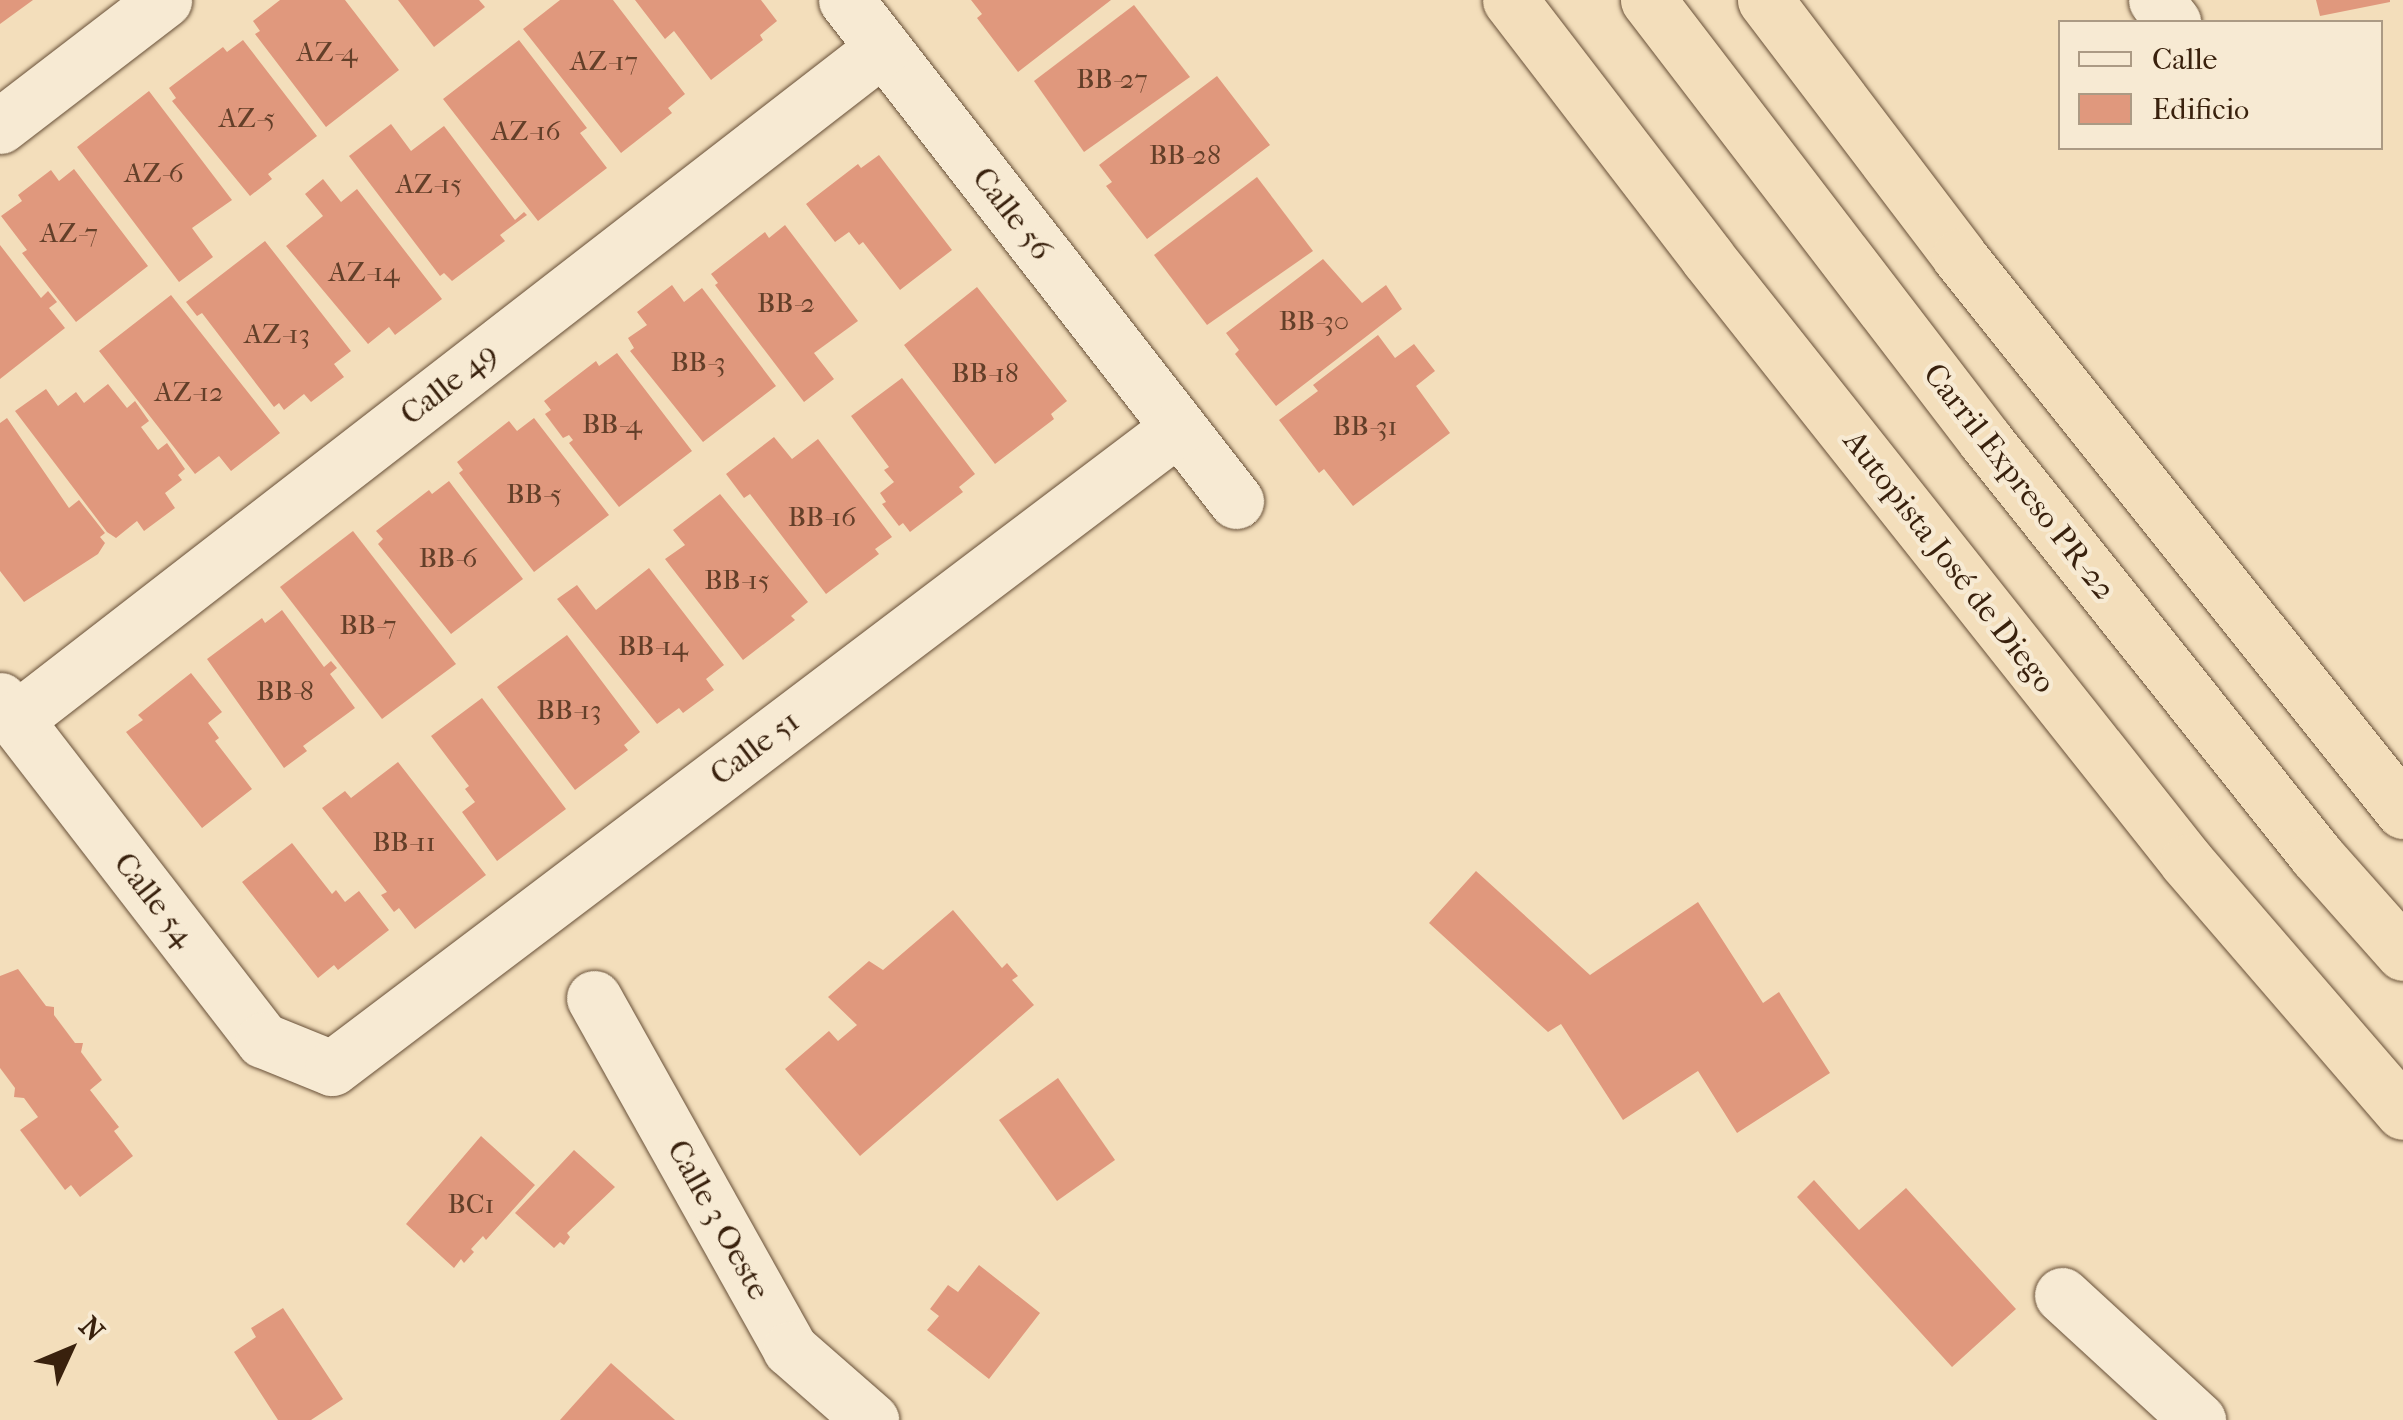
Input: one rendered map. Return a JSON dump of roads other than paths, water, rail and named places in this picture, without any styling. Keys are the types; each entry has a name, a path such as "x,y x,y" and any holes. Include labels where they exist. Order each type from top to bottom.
{"highway":[{"name":"Autopista José de Diego","path":"1510,0 2186,862 2403,1112"},
{"name":"Carril Expreso PR-22","path":"1648,0 1997,456 2316,855 2403,953"},
{"path":"1765,0 1959,256 2403,812"}],"street":[{"path":"0,126 164,0"},
{"name":"Calle 56","path":"846,0 1236,501"},
{"path":"2156,0 2172,20"},
{"name":"Calle 49","path":"7,710 883,48"},
{"name":"Calle 51","path":"332,1068 1178,428"},
{"name":"Calle 54","path":"7,710 263,1040 332,1068"},
{"name":"Calle 3 Oeste","path":"594,998 790,1348 871,1420"},
{"path":"2062,1296 2198,1420"}]}
